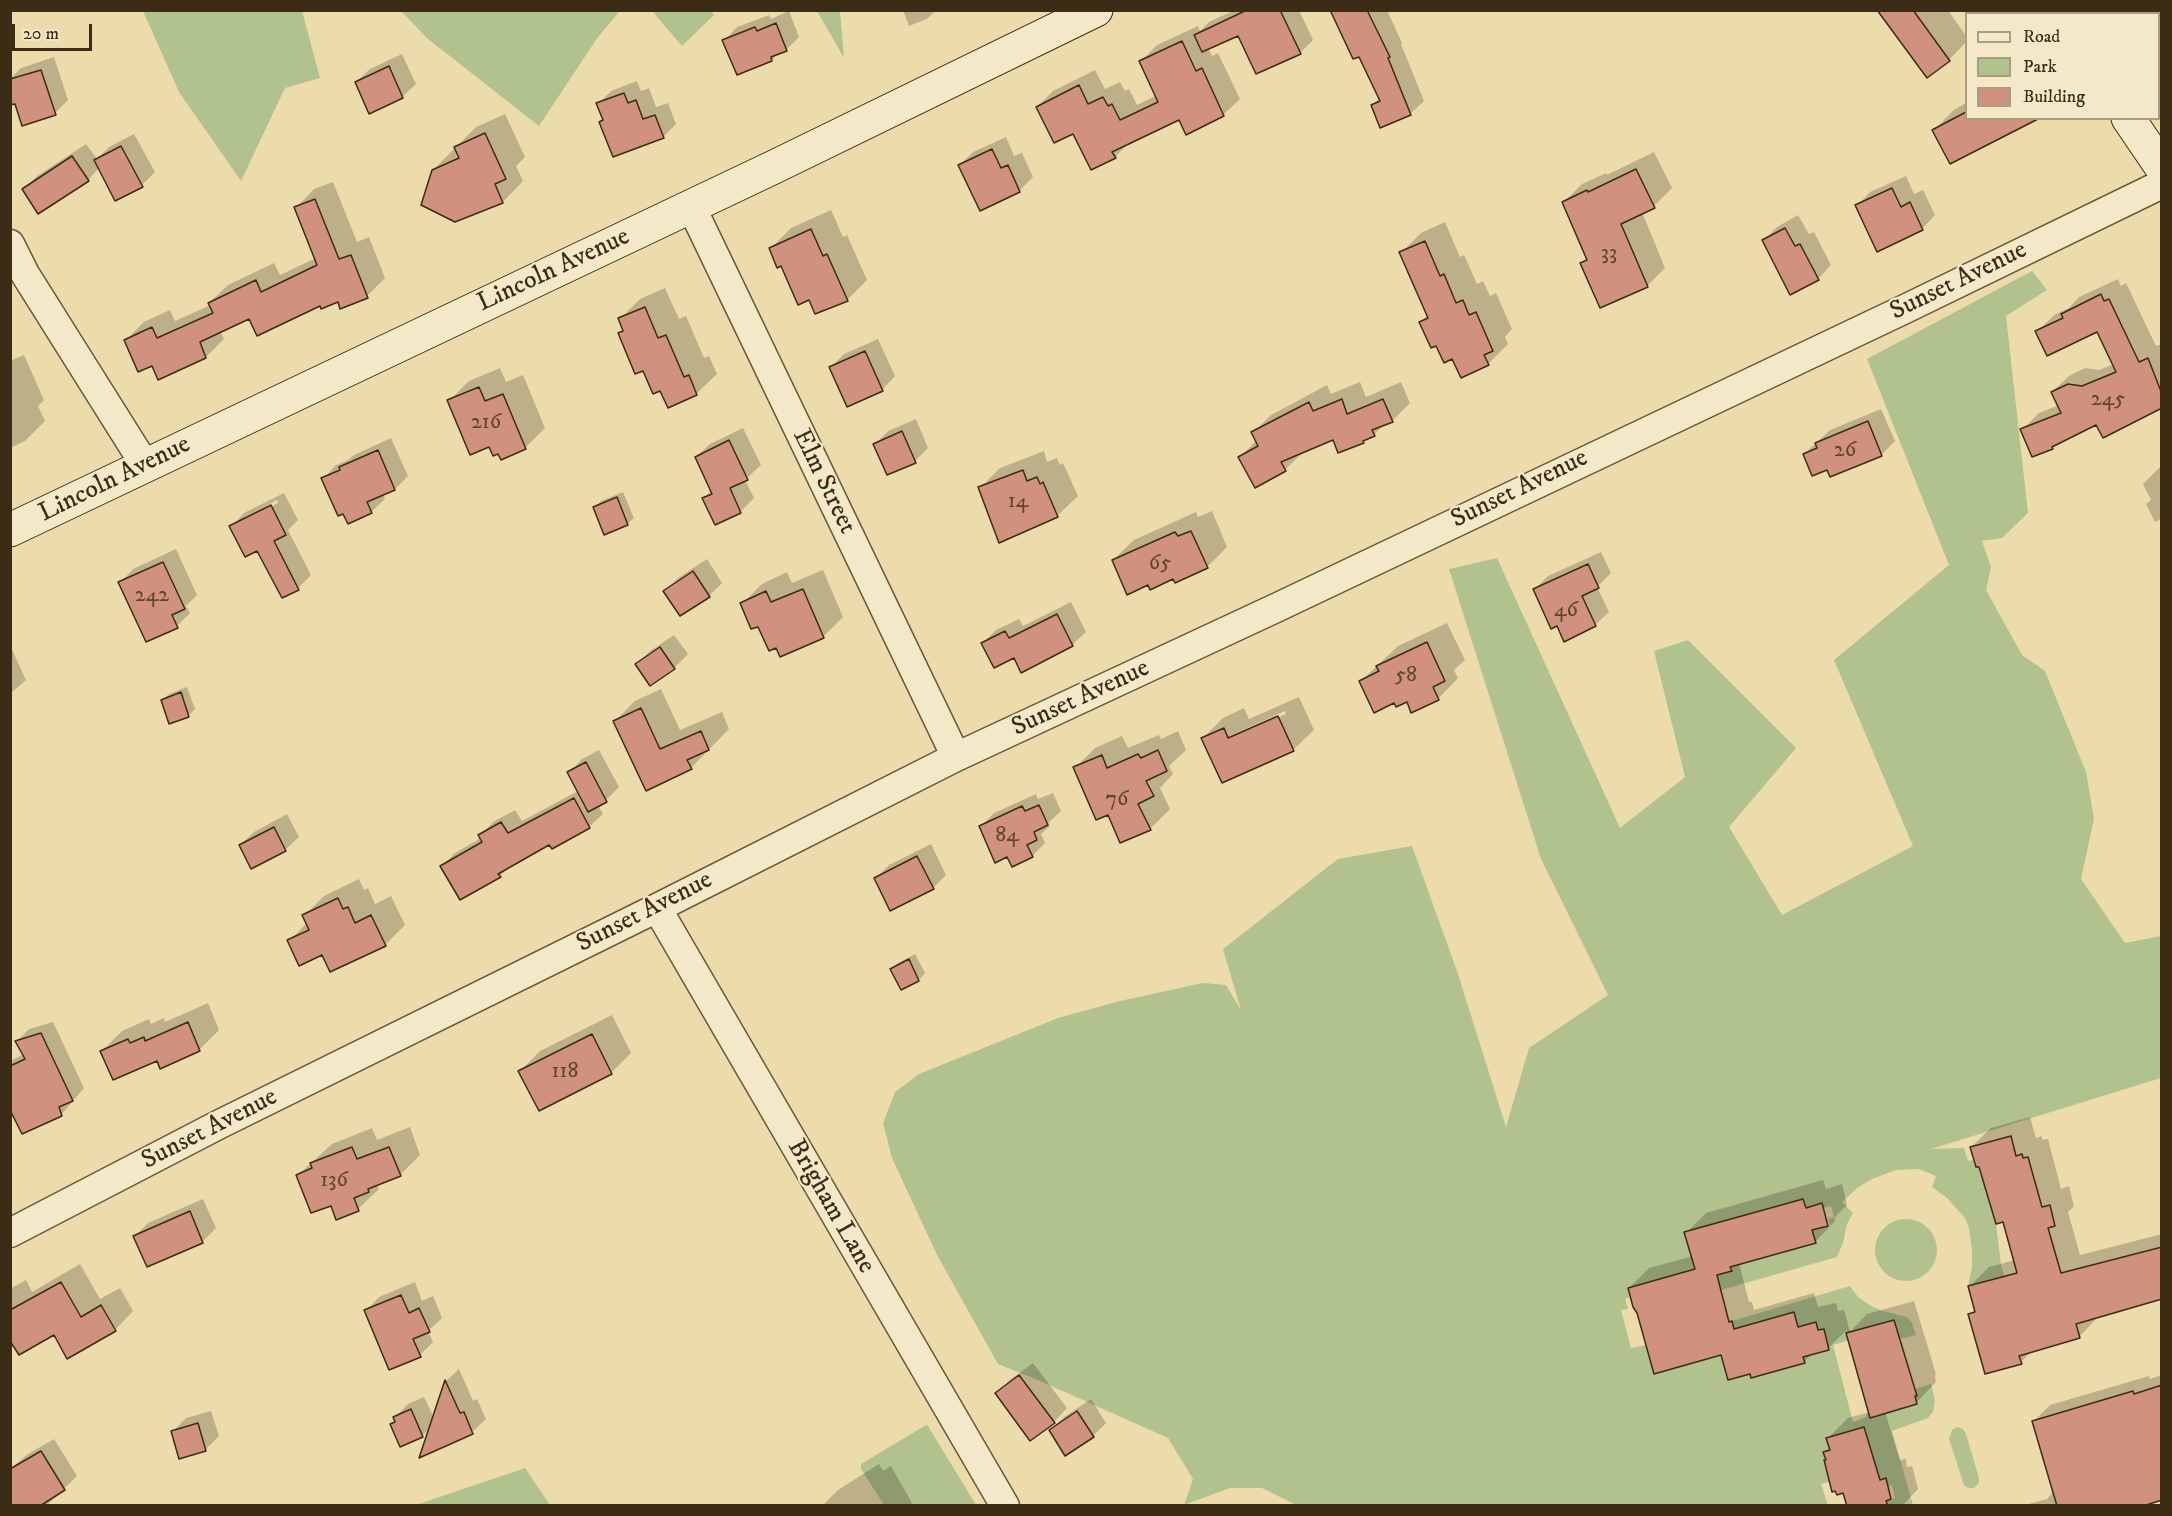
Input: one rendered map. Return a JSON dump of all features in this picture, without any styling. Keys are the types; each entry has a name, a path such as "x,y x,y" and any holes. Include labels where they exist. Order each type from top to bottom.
{"street":[{"name":"Lincoln Avenue","path":"10,530 691,206 1096,10"},
{"path":"2129,120 2162,168"},
{"name":"Sunset Avenue","path":"10,1233 218,1125 956,757 1278,607 1905,309 2162,184"},
{"name":"Elm Street","path":"691,206 956,757"},
{"path":"10,244 25,274 145,465"},
{"name":"Brigham Lane","path":"657,908 1005,1506"}],"green space":[{"path":"143,11 302,11 320,78 285,88 241,181 179,92"},
{"path":"401,11 620,11 598,37 539,126 428,39"},
{"path":"652,11 711,11 714,15 682,46"},
{"path":"817,11 840,11 844,58"},
{"path":"2032,271 2047,290 2006,316 2028,513 2002,538 1982,541 1991,567 1986,590 2022,655 2045,671 2086,772 2094,819 2081,879 2125,943 2161,936 2161,1078 1931,1149 1964,1148 1968,1161 1973,1160 1976,1167 1979,1167 1996,1224 2001,1265 2006,1282 1997,1278 1968,1286 1972,1268 1972,1249 1965,1218 1947,1198 1932,1187 1936,1176 1919,1169 1896,1170 1872,1179 1857,1188 1842,1202 1853,1213 1847,1224 1837,1257 1721,1290 1717,1275 1732,1271 1730,1267 1816,1243 1812,1230 1830,1226 1828,1219 1834,1217 1831,1206 1823,1208 1822,1203 1806,1208 1803,1199 1685,1233 1695,1269 1628,1288 1630,1297 1625,1299 1628,1309 1621,1310 1631,1348 1646,1345 1654,1374 1721,1355 1750,1374 1752,1378 1804,1363 1803,1357 1818,1330 1816,1322 1798,1327 1794,1312 1734,1329 1732,1321 1850,1286 1858,1297 1871,1306 1907,1317 1916,1335 1896,1340 1894,1320 1852,1332 1853,1339 1833,1345 1853,1422 1866,1417 1868,1411 1917,1396 1915,1389 1931,1384 1935,1400 1933,1412 1928,1418 1892,1431 1913,1505 1888,1505 1886,1501 1895,1498 1892,1485 1888,1486 1885,1478 1880,1480 1869,1444 1855,1429 1826,1438 1830,1450 1824,1452 1826,1460 1823,1461 1827,1473 1830,1472 1832,1481 1821,1484 1828,1505 1298,1506 1262,1488 1230,1488 1184,1505 1193,1479 1168,1438 998,1364 937,1255 892,1158 883,1123 895,1092 919,1074 1058,1018 1120,1001 1203,983 1226,985 1241,1010 1223,949 1338,859 1412,846 1458,974 1506,1127 1529,1048 1608,995 1541,859 1449,569 1497,558 1620,828 1685,777 1654,651 1688,640 1796,748 1729,827 1782,915 1913,846 1834,660 1949,565 1867,359"},
{"path":"1906,1219 1923,1224 1928,1228 1932,1233 1937,1250 1932,1267 1928,1272 1923,1276 1906,1281 1889,1276 1884,1272 1880,1267 1875,1250 1880,1233 1884,1228 1889,1224"},
{"path":"926,1425 976,1505 884,1505 861,1469 861,1464"},
{"path":"1957,1427 1963,1429 1966,1434 1979,1478 1979,1483 1974,1488 1964,1485 1949,1439 1952,1430"},
{"path":"525,1468 550,1505 416,1505"}],"building":[{"path":"1247,10 1280,10 1301,54 1256,74 1238,36 1202,52 1194,35"},
{"path":"1330,10 1367,10 1390,57 1388,58 1411,115 1380,128 1371,105 1380,101 1359,57 1353,59"},
{"path":"1877,10 1913,10 1950,61 1927,78"},
{"path":"776,23 787,51 771,57 772,61 737,75 722,40 755,27 757,31"},
{"path":"1182,41 1196,71 1202,68 1224,116 1186,135 1179,120 1112,152 1116,158 1091,170 1073,134 1054,143 1036,107 1079,85 1088,104 1103,97 1108,106 1112,104 1120,120 1158,102 1139,61"},
{"path":"389,66 403,98 369,114 355,82"},
{"path":"41,70 56,115 22,126 15,104 10,105 10,79"},
{"path":"624,93 628,103 636,100 643,119 655,115 664,138 613,157 599,122 603,120 596,103"},
{"path":"1965,113 1965,120 2036,120 1950,164 1932,130"},
{"path":"485,133 506,179 495,184 503,203 455,222 421,205 432,170 459,158 454,147"},
{"path":"121,146 143,187 115,201 94,160"},
{"path":"992,149 1001,168 1008,165 1020,192 980,211 958,165"},
{"path":"72,156 89,181 38,214 22,189"},
{"path":"1636,169 1655,208 1621,224 1648,287 1600,308 1580,263 1587,260 1562,202"},
{"path":"1892,188 1901,207 1910,202 1923,230 1877,252 1855,205"},
{"path":"315,199 339,259 351,255 368,298 340,309 338,302 321,309 320,306 257,336 249,319 200,342 206,358 158,380 152,366 138,372 124,340 152,327 157,338 213,313 208,303 256,280 261,292 317,265 294,207"},
{"path":"1785,228 1795,246 1800,244 1819,280 1790,295 1762,240"},
{"path":"811,229 823,256 827,254 848,301 815,314 809,300 798,305 781,266 777,268 769,248"},
{"path":"1425,241 1440,276 1444,274 1456,303 1463,300 1469,315 1476,312 1493,351 1484,355 1489,365 1461,378 1452,359 1444,363 1436,346 1431,348 1419,322 1428,318 1399,252"},
{"path":"2101,294 2104,301 2109,299 2139,362 2148,358 2162,394 2162,408 2103,438 2096,425 2052,447 2053,449 2032,457 2020,429 2061,413 2051,392 2068,384 2082,386 2116,372 2097,332 2047,356 2035,331 2063,318 2061,314"},
{"path":"645,307 658,338 666,335 684,377 689,375 697,395 668,408 660,391 653,394 643,371 635,374 618,333 623,331 618,318"},
{"path":"865,351 883,391 847,407 829,367"},
{"path":"479,387 485,401 503,394 526,449 501,460 498,454 493,456 489,447 470,455 447,400"},
{"path":"1342,399 1347,414 1383,399 1393,422 1372,430 1375,436 1363,441 1364,443 1338,453 1333,440 1281,462 1286,471 1255,488 1238,457 1258,446 1251,432 1309,402 1313,411"},
{"path":"1868,421 1882,456 1830,477 1827,470 1812,476 1803,454 1817,448 1815,443"},
{"path":"902,431 916,463 887,475 873,444"},
{"path":"729,440 748,480 730,488 741,513 715,525 702,498 712,494 695,457"},
{"path":"378,450 395,490 367,502 372,513 348,524 343,514 338,516 321,478 340,470 339,467"},
{"path":"1023,470 1027,481 1037,477 1040,484 1043,482 1058,517 999,543 978,487"},
{"path":"617,497 628,525 604,535 593,507"},
{"path":"271,505 286,535 274,541 299,590 282,598 257,551 245,557 229,526"},
{"path":"1191,531 1208,568 1175,583 1173,579 1150,590 1148,585 1127,595 1112,560 1175,532 1178,536"},
{"path":"163,562 185,609 172,615 178,628 146,642 118,582"},
{"path":"1588,564 1599,588 1582,596 1596,626 1564,642 1557,626 1551,629 1533,589"},
{"path":"693,571 710,597 680,616 663,591"},
{"path":"803,589 824,638 780,657 776,648 769,651 758,627 751,629 740,603 766,591 771,602"},
{"path":"1057,614 1073,646 1021,673 1014,658 994,668 981,643 1005,631 1009,638"},
{"path":"1427,642 1445,681 1433,687 1439,700 1411,713 1407,702 1396,707 1394,703 1374,713 1359,681 1379,671 1376,666"},
{"path":"660,647 675,669 650,686 635,664"},
{"path":"181,692 189,717 169,724 161,700"},
{"path":"641,708 660,749 701,731 709,750 687,760 692,769 646,791 613,721"},
{"path":"1278,716 1294,751 1222,783 1201,738 1224,728 1228,738"},
{"path":"1158,750 1167,771 1146,781 1154,796 1138,804 1151,830 1120,843 1108,815 1096,820 1073,767 1102,755 1107,768 1138,754 1141,758"},
{"path":"586,762 607,802 588,812 567,772"},
{"path":"574,798 590,828 552,849 549,845 498,874 501,877 460,900 440,866 482,842 478,835 501,822 508,833"},
{"path":"1039,805 1048,825 1034,832 1037,840 1027,845 1033,857 1012,867 1007,857 995,863 979,826 1022,806 1025,811"},
{"path":"274,827 286,851 251,869 239,845"},
{"path":"917,856 934,889 890,911 874,878"},
{"path":"338,898 343,909 348,907 355,923 371,915 386,946 330,972 322,955 299,966 287,940 309,930 302,915"},
{"path":"909,959 919,981 901,990 890,969"},
{"path":"188,1022 200,1051 160,1069 157,1061 113,1080 100,1051 128,1039 130,1043 144,1037 145,1041"},
{"path":"41,1033 73,1101 59,1107 62,1116 22,1134 10,1110 10,1066 25,1059 15,1041"},
{"path":"592,1034 612,1074 539,1111 518,1071"},
{"path":"2011,1136 2016,1156 2022,1154 2023,1158 2028,1157 2042,1207 2050,1205 2055,1226 2048,1228 2061,1273 2162,1247 2162,1299 2076,1324 2080,1338 2019,1356 2022,1364 1985,1374 1968,1314 1975,1312 1968,1286 2017,1273 2003,1222 1996,1224 1979,1167 1976,1167 1970,1147"},
{"path":"352,1147 357,1159 389,1147 401,1176 368,1189 369,1192 354,1198 359,1211 336,1220 331,1206 311,1213 296,1175 312,1168 310,1163"},
{"path":"1803,1199 1806,1208 1822,1203 1828,1226 1812,1230 1816,1243 1730,1267 1732,1271 1717,1275 1729,1322 1732,1321 1734,1329 1794,1312 1798,1327 1816,1322 1818,1330 1824,1329 1829,1350 1803,1357 1805,1363 1751,1378 1750,1374 1728,1380 1721,1355 1654,1374 1628,1288 1695,1269 1684,1232"},
{"path":"190,1211 203,1243 147,1267 133,1236"},
{"path":"61,1282 81,1317 101,1305 116,1331 67,1359 54,1335 19,1355 10,1341 10,1310"},
{"path":"401,1295 409,1313 419,1308 430,1332 413,1339 421,1357 389,1370 364,1310"},
{"path":"1894,1320 1917,1396 1915,1396 1917,1404 1870,1418 1846,1333"},
{"path":"1019,1375 1055,1423 1030,1441 995,1393"},
{"path":"445,1380 460,1413 464,1412 473,1434 419,1458"},
{"path":"2162,1385 2162,1500 2143,1506 2057,1506 2032,1421 2133,1391 2134,1394"},
{"path":"411,1409 423,1437 400,1447 390,1424 395,1422 393,1417"},
{"path":"1077,1411 1094,1437 1065,1456 1049,1430"},
{"path":"198,1423 206,1451 179,1459 171,1431"},
{"path":"1864,1427 1880,1480 1886,1478 1891,1499 1886,1501 1888,1506 1847,1506 1843,1493 1837,1495 1835,1491 1832,1492 1823,1452 1830,1450 1826,1438"},
{"path":"41,1451 65,1490 40,1506 10,1506 10,1469"}]}
